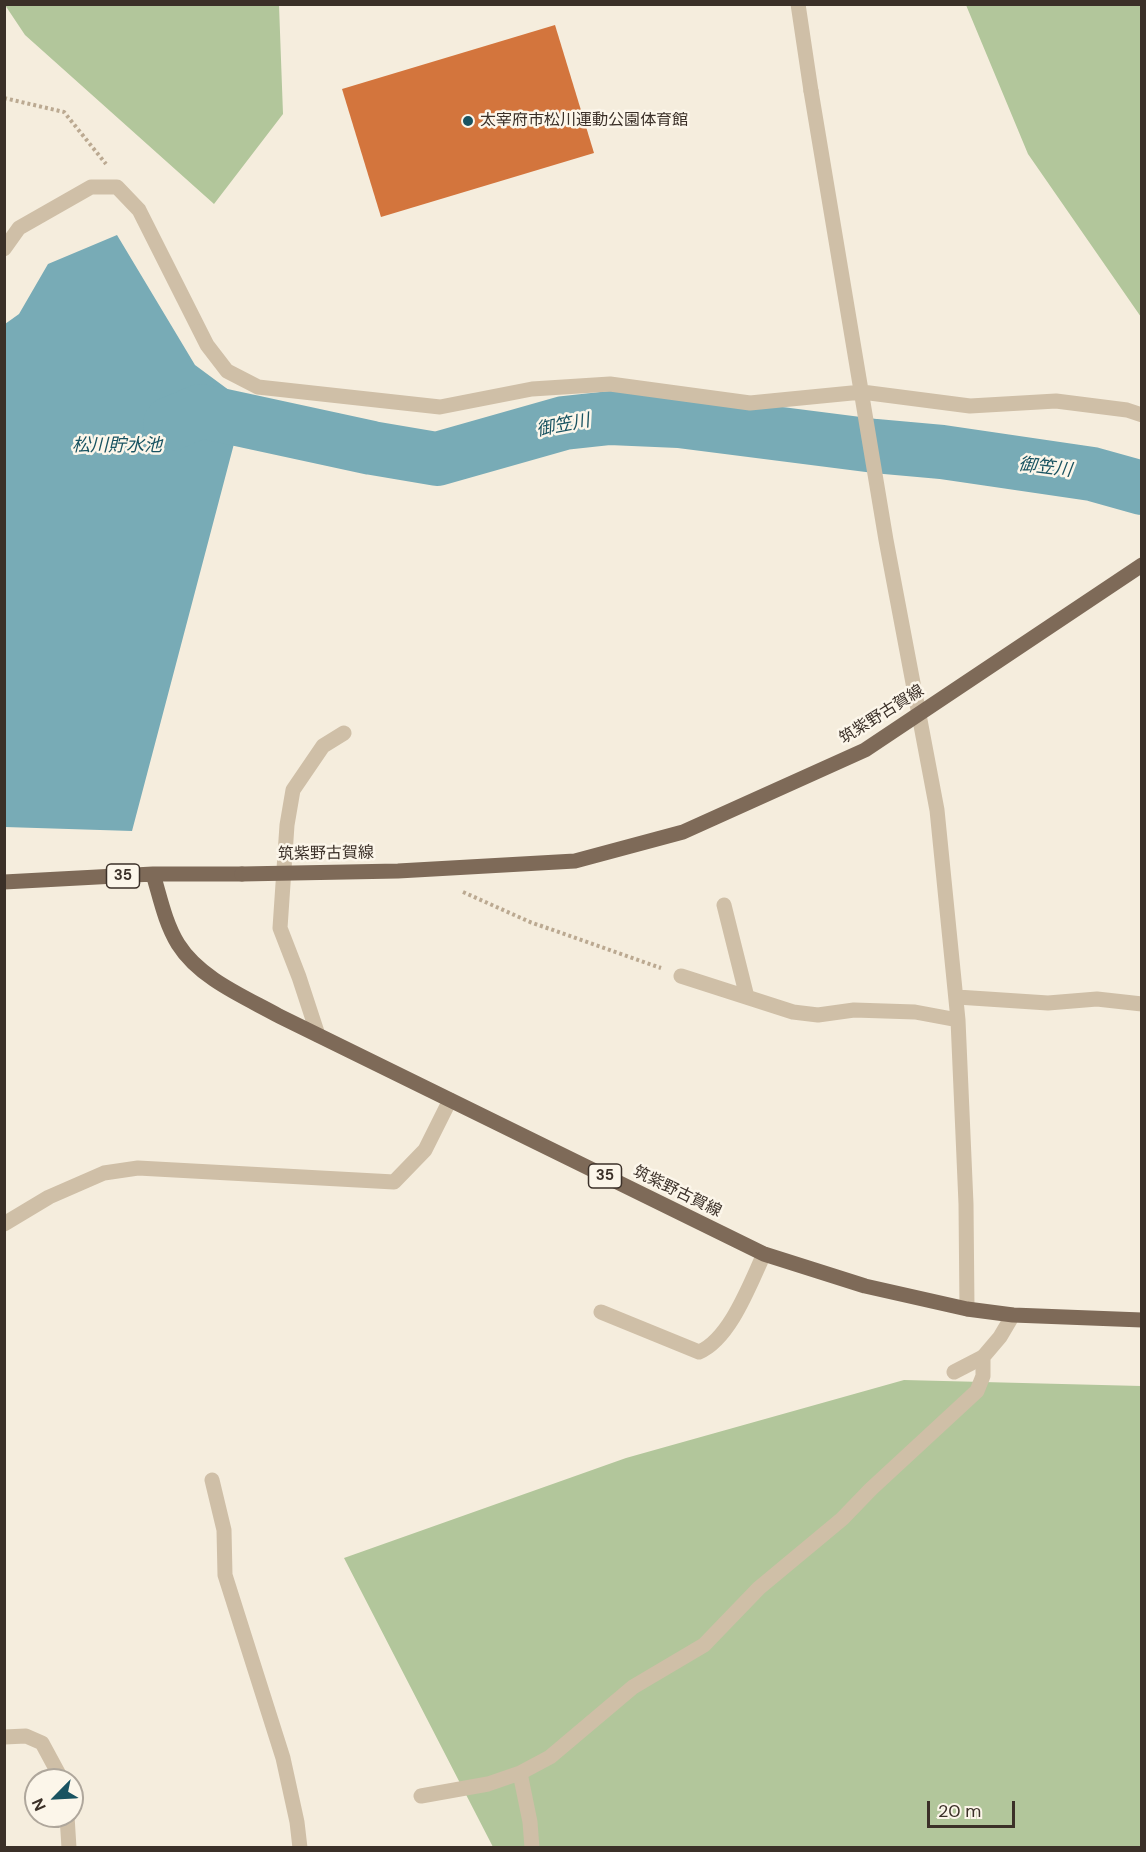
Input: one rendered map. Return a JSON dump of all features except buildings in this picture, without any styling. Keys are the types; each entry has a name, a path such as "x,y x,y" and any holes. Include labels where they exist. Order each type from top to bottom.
{"main road":[{"name":"筑紫野古賀線","path":"4,882 153,874 398,871 575,861 683,832 865,750 1142,565"},
{"name":"筑紫野古賀線","path":"153,874 171,931 189,957 210,977 279,1016 764,1254 865,1286 967,1309 1013,1315 1142,1320"}],"street":[{"path":"798,4 876,477 938,810 957,997 966,1204 967,1309"},
{"path":"4,249 19,228 91,187 117,187 139,210 207,345 228,371 258,387 440,407 532,389 610,384 750,403 863,400 970,406 1056,401 1127,410 1142,415"},
{"path":"318,1035 300,977 280,928 287,825 292,789 323,746 344,733"},
{"path":"724,905 747,997"},
{"path":"681,976 793,1012 818,1015 854,1010 895,1011 915,1012 958,1020"},
{"path":"957,997 1048,1003 1097,999 1142,1004"},
{"path":"4,1224 49,1197 104,1173 138,1168 394,1182 425,1150 450,1100"},
{"path":"601,1312 699,1352 710,1347 737,1312 764,1254"},
{"path":"954,1372 983,1357 1000,1337 1013,1315"},
{"path":"421,1796 488,1784 520,1773 550,1757 633,1687 704,1645 759,1588 842,1519 871,1489 977,1391 983,1376 983,1357"},
{"path":"212,1480 224,1530 225,1575 283,1758 297,1822 300,1848"},
{"path":"4,1737 26,1736 42,1743 56,1768"},
{"path":"520,1773 530,1822 532,1848"},
{"path":"68,1828 69,1848"}],"path":[{"path":"4,98 64,112 105,160 117,187"},
{"path":"463,892 530,922 681,976"}],"green space":[{"path":"5,5 279,5 283,114 214,204 25,35"},
{"path":"966,5 1141,5 1141,317 1028,154"},
{"path":"904,1380 1141,1386 1141,1847 493,1847 344,1558 626,1458"}],"water":[{"name":"松川貯水池","path":"117,235 195,365 245,402 132,831 5,827 5,324 19,314 48,264"}],"waterway":[{"name":"御笠川","path":"170,424 201,411 372,448 437,459 564,423 610,418 679,421 875,446 942,452 1092,474 1142,488"}],"place":[{"name":"太宰府市松川運動公園体育館","path":"468,121"}]}
